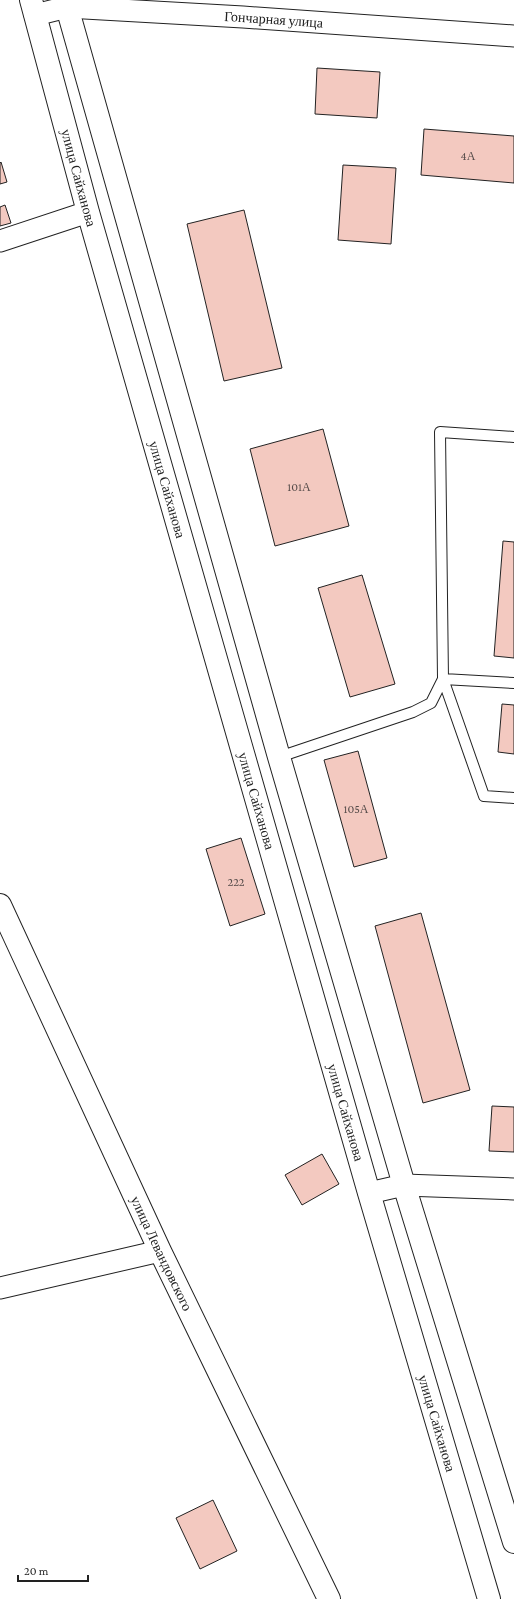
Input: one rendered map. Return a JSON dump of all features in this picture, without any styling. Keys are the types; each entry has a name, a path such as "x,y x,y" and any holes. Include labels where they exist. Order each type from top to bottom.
{"main road":[{"path":"66,4 279,757 404,1185 514,1542"},
{"name":"улица Сайханова","path":"33,8 88,212 370,1193 489,1599"},
{"name":"улица Левандовского","path":"0,905 160,1251 329,1599"}],"street":[{"name":"Гончарная улица","path":"33,8 66,4 244,8 514,36"},
{"path":"0,241 88,212"},
{"path":"370,1193 404,1185 514,1189"},
{"path":"0,1288 160,1251"}],"lane":[{"path":"514,437 440,432 443,679 484,796 514,798"},
{"path":"279,757 413,712 431,704 443,679"},
{"path":"443,679 514,683"}],"building":[{"path":"317,68 380,72 377,118 315,114"},
{"path":"424,129 514,136 514,183 421,175"},
{"path":"1,162 7,182 0,184 0,163"},
{"path":"343,165 396,168 391,244 338,240"},
{"path":"5,205 11,223 0,226 0,207"},
{"path":"244,210 282,368 224,381 187,224"},
{"path":"323,429 349,526 275,546 250,449"},
{"path":"503,541 514,542 514,658 494,656"},
{"path":"362,575 395,684 350,697 318,588"},
{"path":"502,704 514,705 514,754 498,752"},
{"path":"358,751 387,858 354,867 324,760"},
{"path":"241,838 265,914 230,926 206,849"},
{"path":"421,913 470,1090 423,1103 375,926"},
{"path":"492,1106 514,1107 514,1152 489,1151"},
{"path":"322,1154 339,1184 302,1205 285,1175"},
{"path":"213,1500 237,1551 200,1569 176,1518"}]}
